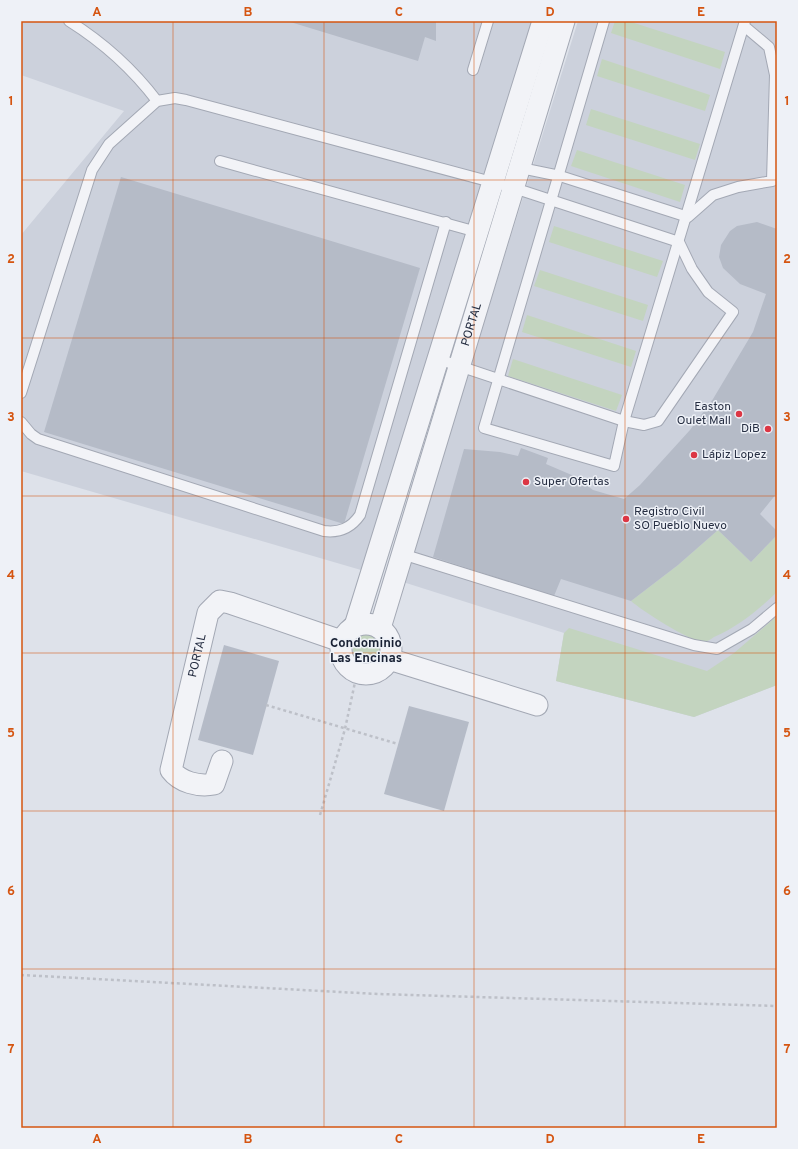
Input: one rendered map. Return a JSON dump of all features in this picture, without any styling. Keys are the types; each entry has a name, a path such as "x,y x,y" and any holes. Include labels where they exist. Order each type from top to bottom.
{"street":[{"name":"PORTAL","path":"222,761 214,784 205,786 178,778 171,770 208,613 220,601 230,603 342,641 347,632 355,626 543,21"},
{"name":"PORTAL","path":"380,628 564,21"},
{"path":"342,641 341,656 344,664 357,673 372,674 379,671 389,659 391,653 390,640 380,628 366,623 355,626"},
{"path":"389,659 537,705"}],"lane":[{"path":"69,21 109,49 129,67 156,101"},
{"path":"473,70 488,21"},
{"path":"604,21 560,176 484,428 614,466 624,421 688,216 745,23 769,47 775,75 772,181 738,187 713,196 688,216"},
{"path":"21,393 92,170 109,144 156,101 175,98 186,100 496,172 520,168 560,176 688,216"},
{"path":"220,161 446,222 477,232"},
{"path":"438,360 624,421 644,425 658,421 733,312 708,292 692,268 679,242 514,188 496,172"},
{"path":"21,422 31,434 38,439 324,531 344,530 356,521 360,515 446,222"},
{"path":"402,554 694,645 717,649 752,629 777,608"}],"path":[{"path":"320,815 345,729 357,673"},
{"path":"266,705 398,744"},
{"path":"21,975 378,994 777,1006"}],"shaded area":[{"path":"21,21 537,21 477,232 361,570 21,471 21,235 124,111 21,75"},
{"path":"578,21 777,21 777,685 694,717 556,681 564,633 403,582"}],"green space":[{"path":"615,21 628,21 725,52 720,69 611,33"},
{"path":"602,59 710,95 705,111 597,76"},
{"path":"591,109 700,144 695,160 586,125"},
{"path":"577,150 685,185 680,202 571,166"},
{"path":"554,226 663,261 657,277 549,242"},
{"path":"540,270 648,305 643,321 534,286"},
{"path":"527,315 636,351 631,367 522,332"},
{"path":"513,359 622,395 616,411 508,376"},
{"path":"718,530 751,562 777,535 777,592 740,623 706,642 703,642 688,637 655,618 631,601 678,565"},
{"path":"777,616 777,685 694,717 556,681 564,633 569,628 707,671 734,653"},
{"path":"367,633 373,633 382,638 386,644 386,656 382,662 373,667 367,667 358,662 353,653 353,647 358,638"}],"building":[{"path":"287,21 436,21 436,41 425,37 418,61"},
{"path":"121,177 420,268 344,524 44,432"},
{"name":"Easton Oulet Mall","path":"757,222 777,229 777,493 760,514 777,531 777,535 751,562 718,530 678,565 631,601 561,579 554,596 433,557 464,449 500,452 518,456 521,448 548,458 546,464 574,476 593,490 624,499 640,485 690,430 713,399 753,332 766,294 740,284 723,268 719,257 721,245 730,231 737,226"},
{"path":"224,645 279,661 253,755 198,740"},
{"path":"409,706 469,722 444,811 384,794"}],"place":[{"name":"Easton Oulet Mall","path":"739,414"},
{"name":"DiB","path":"768,429"},
{"name":"Lápiz Lopez","path":"694,455"},
{"name":"Super Ofertas","path":"526,482"},
{"name":"Registro Civil SO Pueblo Nuevo","path":"626,519"}],"district":[{"name":"Condominio Las Encinas","path":"366,652"}]}
